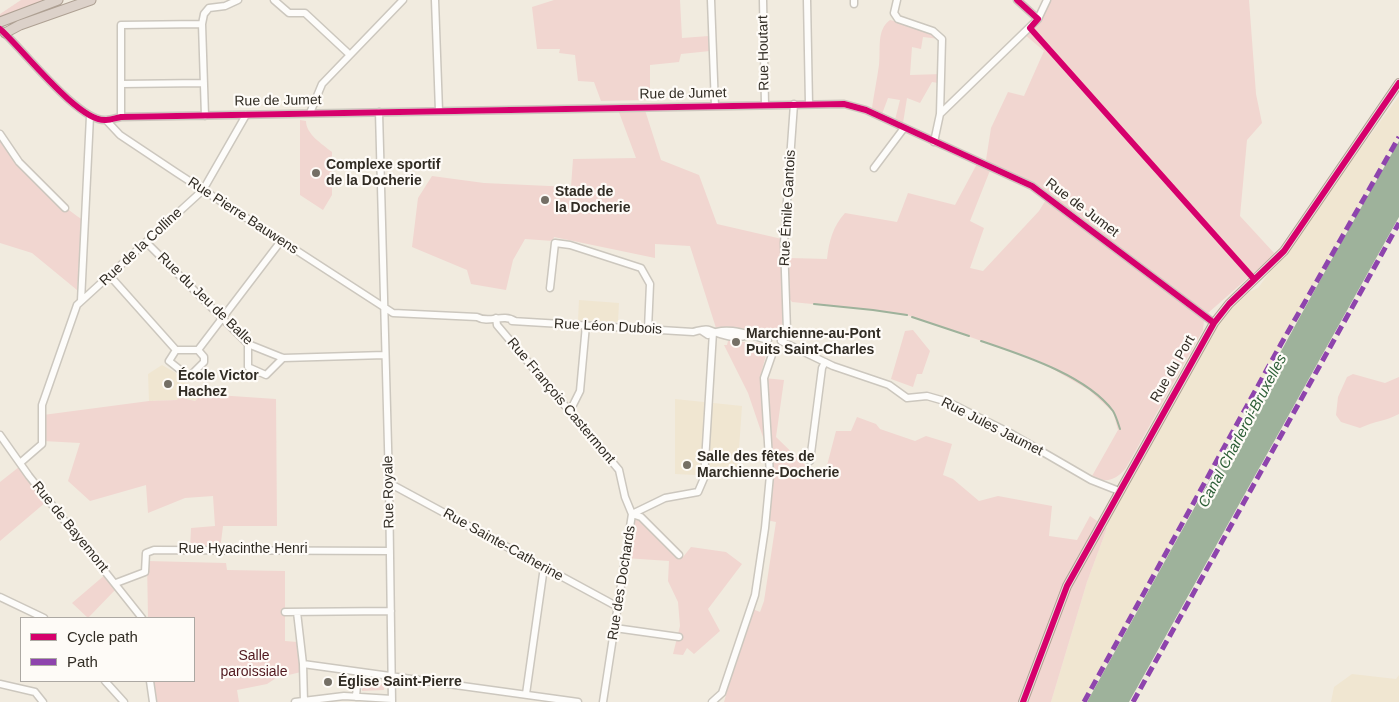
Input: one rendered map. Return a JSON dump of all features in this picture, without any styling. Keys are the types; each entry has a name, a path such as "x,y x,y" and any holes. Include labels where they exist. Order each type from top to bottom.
{"highway":[{"path":"0,22 58,0"},
{"path":"2,31 91,0"}],"main road":[{"name":"Rue du Port","path":"1023,702 1067,586 1214,323 1229,304 1284,251 1399,83"}],"street":[{"path":"205,116 202,24 204,14 209,8 225,6 238,0"},
{"path":"274,0 289,13 305,13 349,54"},
{"path":"435,0 438,111"},
{"path":"711,0 714,106"},
{"name":"Rue Houtart","path":"763,0 765,105"},
{"path":"808,0 809,104"},
{"path":"897,0 894,13 898,19 934,31 942,39 940,114 934,142"},
{"path":"1017,0 1038,19"},
{"path":"940,114 1038,19 1047,0"},
{"path":"310,113 322,84 399,1"},
{"path":"121,117 122,25 202,24"},
{"path":"2,31 67,98 90,116 83,220 81,301 72,313 42,405 42,444 20,463"},
{"path":"121,84 204,83"},
{"name":"Rue de Jumet","path":"90,116 106,120 121,117 310,113 794,104 854,106 1032,186 1214,323"},
{"name":"Rue Émile Gantois","path":"780,339 787,331 788,316 784,243 794,104"},
{"name":"Rue Royale","path":"379,112 389,483 392,700"},
{"name":"Rue de la Colline","path":"81,301 203,190 246,115"},
{"name":"Rue Pierre Bauwens","path":"106,120 120,135 384,308"},
{"path":"874,168 904,128"},
{"path":"0,134 15,156 65,208"},
{"path":"198,350 281,241"},
{"name":"Rue du Jeu de Balle","path":"146,242 248,344 283,358 385,354"},
{"path":"550,288 555,244 570,245 641,268 650,284 648,329"},
{"path":"110,276 176,350 198,350 204,357 204,362 189,377 169,361 176,350"},
{"name":"Rue Léon Dubois","path":"384,308 478,317 486,320 510,317 515,321 586,326 702,331 709,329 713,332 744,332 750,336 768,340"},
{"name":"Rue François Castermont","path":"496,318 497,325 619,470 625,497 632,514"},
{"path":"570,411 580,392 586,326"},
{"name":"Rue des Dochards","path":"603,702 632,514 665,498 698,492 704,478 713,332"},
{"path":"712,702 722,693 755,595 765,528 770,474 764,378 774,349 779,347 780,339 773,336 768,340 769,346 774,349"},
{"name":"Rue Jules Jaumet","path":"780,339 825,362 889,385 907,398 927,396 948,402 990,423 1091,480 1119,491"},
{"path":"248,344 248,367 266,375 283,358"},
{"path":"810,461 822,368 825,362"},
{"name":"Rue de Bayemont","path":"0,435 141,617"},
{"name":"Rue Sainte-Catherine","path":"389,483 618,607"},
{"path":"632,514 641,517 679,555"},
{"name":"Rue Hyacinthe Henri","path":"116,583 145,572 146,553 154,550 390,551"},
{"path":"526,694 544,568"},
{"path":"0,597 42,617"},
{"path":"285,612 390,611"},
{"path":"297,612 303,664 304,701"},
{"path":"615,628 679,637"},
{"path":"303,664 578,702"},
{"path":"356,697 358,672"},
{"path":"106,682 124,702"},
{"path":"111,687 117,682"},
{"path":"150,682 152,702"},
{"path":"0,684 35,692 43,702"},
{"path":"295,702 356,697 392,700"}],"shaded area":[{"path":"1399,96 1399,137 1221,451 1084,702 1051,702 1087,582 1107,528 1102,525 1131,474 1233,299 1258,288"},
{"path":"579,300 619,303 618,322 578,320"},
{"name":"École Victor Hachez","path":"162,365 176,373 201,394 195,401 180,397 177,400 149,401 148,374"},
{"path":"675,399 742,406 737,477 675,474"},
{"path":"1352,674 1396,679 1399,675 1399,702 1331,702 1334,687"}],"green space":[{"path":"21,0 51,0 0,19 0,14"},
{"path":"554,0 680,0 682,38 709,36 710,51 681,54 679,62 650,65 650,100 601,101 594,82 578,81 575,55 559,53 560,49 537,49 532,7"},
{"path":"1045,0 1249,0 1256,94 1262,123 1247,140 1240,216 1275,254 1208,313 1065,211 1204,320 1203,330 1126,468 1110,480 1102,480 1092,476 1118,430 1113,412 1089,390 1039,361 907,315 792,302 786,294 790,258 827,259 832,234 837,223 845,213 897,222 908,193 955,205 978,162 991,168 970,221 984,228 970,268 983,271 1039,211 1047,198 986,160 991,128 1008,92 1024,96 1044,51 1024,34"},
{"path":"890,20 927,29 940,39 923,37 921,49 912,47 910,75 942,74 939,83 932,82 920,103 907,98 903,123 895,120 900,100 888,98 882,114 872,108 879,65 881,35"},
{"name":"Stade de la Docherie","path":"617,107 644,107 661,160 699,175 717,224 782,239 783,316 781,331 716,328 690,246 655,244 655,258 554,237 553,241 525,239 513,260 506,290 471,284 467,270 412,247 418,198 432,176 484,183 571,187 573,159 636,158"},
{"name":"Complexe sportif de la Docherie","path":"300,120 306,121 312,134 332,152 332,195 323,210 300,195"},
{"path":"0,132 16,157 37,181 59,202 83,220 77,290 32,253 0,243"},
{"path":"913,330 930,351 922,374 917,374 913,387 891,379 905,331"},
{"path":"728,341 759,343 767,351 760,378 765,443 748,393 724,345 727,345"},
{"path":"1353,374 1385,383 1399,377 1399,414 1360,428 1341,422 1336,415 1338,397 1347,377"},
{"path":"764,378 784,380 776,437 810,470 825,473 836,431 851,431 857,417 876,424 880,429 915,441 926,436 952,444 943,475 953,479 979,501 998,496 1052,506 1049,536 1077,540 1090,516 1107,528 1087,582 1051,702 724,702 750,608 760,612 764,601 776,522 766,520 770,492"},
{"path":"202,394 276,399 277,526 223,526 220,550 190,550 191,528 215,526 213,496 185,498 148,513 146,485 90,501 68,481 80,443 43,441 43,415 149,401 177,400 179,397 195,401"},
{"path":"19,467 46,502 0,541 0,482"},
{"path":"632,514 641,517 683,557 691,547 726,552 742,564 708,609 720,631 694,654 687,648 683,655 673,654 680,626 678,602 668,581 669,561 625,558"},
{"name":"Salle paroissiale","path":"147,561 226,563 227,570 285,571 285,641 297,642 301,672 276,678 267,684 237,690 239,702 155,702 152,682 195,682 195,617 148,617"},
{"path":"106,574 116,589 89,617 72,603"},
{"path":"359,681 385,684 384,690 362,691 362,688 358,687"}],"water":[{"name":"Canal Charleroi-Bruxelles","path":"1399,141 1399,217 1129,702 1087,702 1333,257"}],"waterway":[{"path":"814,304 907,315"},
{"path":"912,317 969,336"},
{"path":"981,341 1034,360 1087,387 1113,411 1120,429"}],"marked path":[{"path":"1084,702 1281,344 1399,137"},
{"path":"1133,702 1399,223"}],"cycle path":[{"path":"1017,0 1038,19 1030,28 1254,279"},
{"path":"0,29 81,110 95,118 106,120 121,117 844,104 866,110 1032,186 1214,323"},
{"path":"1023,702 1067,586 1214,323 1229,304 1284,251 1399,83"}],"place":[{"name":"Complexe sportif de la Docherie","path":"316,173"},
{"name":"Stade de la Docherie","path":"545,200"},
{"name":"Marchienne-au-Pont Puits Saint-Charles","path":"736,342"},
{"name":"École Victor Hachez","path":"168,384"},
{"name":"Salle des fêtes de Marchienne-Docherie","path":"687,465"},
{"name":"Église Saint-Pierre","path":"328,682"}]}
